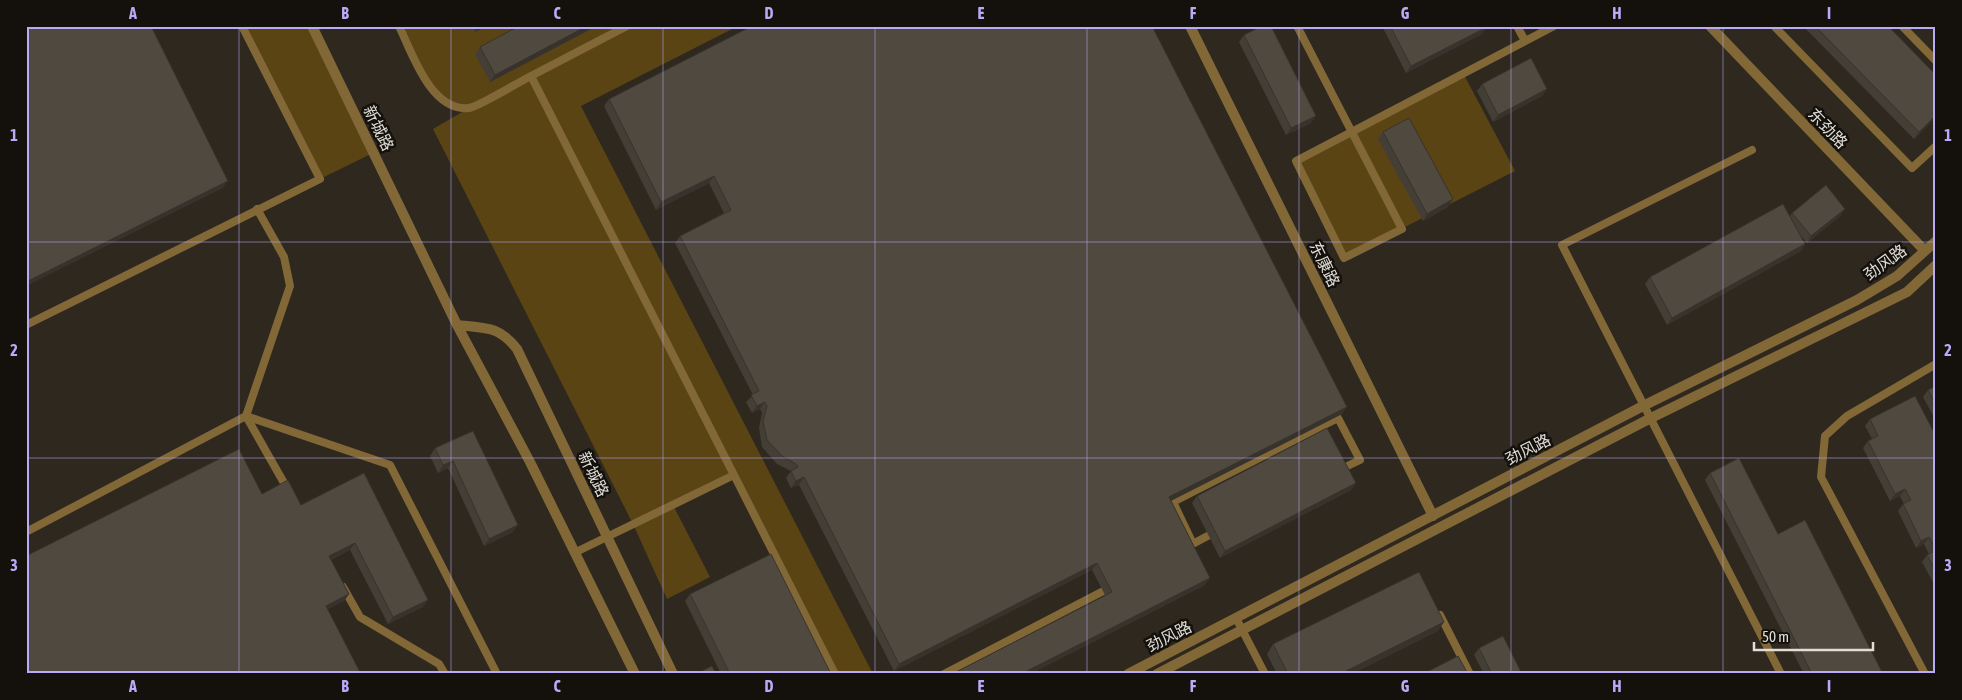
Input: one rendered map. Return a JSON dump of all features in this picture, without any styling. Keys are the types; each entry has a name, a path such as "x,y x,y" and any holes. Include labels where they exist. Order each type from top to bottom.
{"street":[{"name":"新城路","path":"312,26 457,325 576,552 635,674"},
{"name":"东康路","path":"1190,26 1433,516"},
{"name":"东劲路","path":"1710,26 1925,251"},
{"name":"劲风路","path":"1128,674 1643,406 1857,300 1897,276 1936,241"},
{"name":"劲风路","path":"1157,674 1649,419 1907,292 1936,265"},
{"name":"新城路","path":"457,325 494,328 508,337 517,349 673,674"}],"lane":[{"path":"26,325 320,179 242,26"},
{"path":"399,26 431,90 449,105 470,108 626,26"},
{"path":"1297,26 1351,132 1402,229 1344,258 1296,161 1351,132 1554,26"},
{"path":"1517,26 1525,41"},
{"path":"1774,26 1912,168 1936,146"},
{"path":"1902,26 1936,61"},
{"path":"531,76 835,674"},
{"path":"1752,150 1562,245 1592,301 1649,419 1781,674"},
{"path":"26,532 246,416 290,286 284,257 257,209"},
{"path":"1925,674 1821,477 1825,436 1847,416 1936,364"},
{"path":"246,416 294,500"},
{"path":"246,416 390,465 497,674"},
{"path":"1192,544 1173,502 1338,418 1360,460 1334,473"},
{"path":"576,552 734,475"},
{"path":"1175,553 1228,526"},
{"path":"336,575 360,617 440,664 445,674"},
{"path":"944,674 1116,584"},
{"path":"1436,606 1470,674"},
{"path":"1236,618 1265,674"}],"shaded area":[{"path":"242,26 312,26 375,152 320,179"},
{"path":"399,26 738,26 581,106 873,674 835,674 734,476 673,505 710,577 667,599 633,524 433,129 469,108 449,105 431,90"},
{"path":"1463,73 1515,171 1344,258 1296,161"}],"building":[{"path":"26,26 151,26 228,181 26,282"},
{"path":"519,26 587,26 495,75 480,47"},
{"path":"752,26 1152,26 1347,407 1169,497 1210,578 1021,674 957,674 956,672 1112,592 1097,563 899,664 804,477 796,481 791,471 798,467 796,464 782,456 767,440 763,421 767,406 765,402 757,406 751,395 759,391 680,236 731,210 714,176 661,202 609,99"},
{"path":"1262,26 1271,26 1316,116 1291,128 1244,35"},
{"path":"1390,26 1486,26 1487,27 1411,66"},
{"path":"1815,26 1888,26 1936,75 1936,115 1919,132"},
{"path":"1531,58 1547,89 1498,115 1482,84"},
{"path":"1409,118 1453,199 1427,214 1383,132"},
{"path":"1826,185 1845,209 1811,236 1792,213"},
{"path":"1783,204 1805,244 1672,318 1650,277"},
{"path":"1936,386 1936,405 1928,390"},
{"path":"1915,396 1936,436 1936,550 1929,537 1921,541 1903,504 1911,500 1905,489 1895,494 1868,441 1878,436 1870,419"},
{"path":"1327,428 1356,483 1225,551 1197,496"},
{"path":"473,431 518,525 489,539 453,461 443,465 435,448"},
{"path":"239,449 262,494 288,480 301,505 364,473 428,600 393,617 355,543 329,556 349,594 326,606 361,674 26,674 26,556"},
{"path":"1739,458 1778,534 1805,520 1883,674 1812,674 1710,473"},
{"path":"1936,550 1936,571 1927,555"},
{"path":"771,554 831,674 730,674 690,594"},
{"path":"1419,572 1444,622 1340,674 1288,674 1273,644"},
{"path":"1503,636 1522,674 1492,674 1479,648"},
{"path":"1458,656 1468,674 1423,674"},
{"path":"712,666 716,674 696,674"}]}
